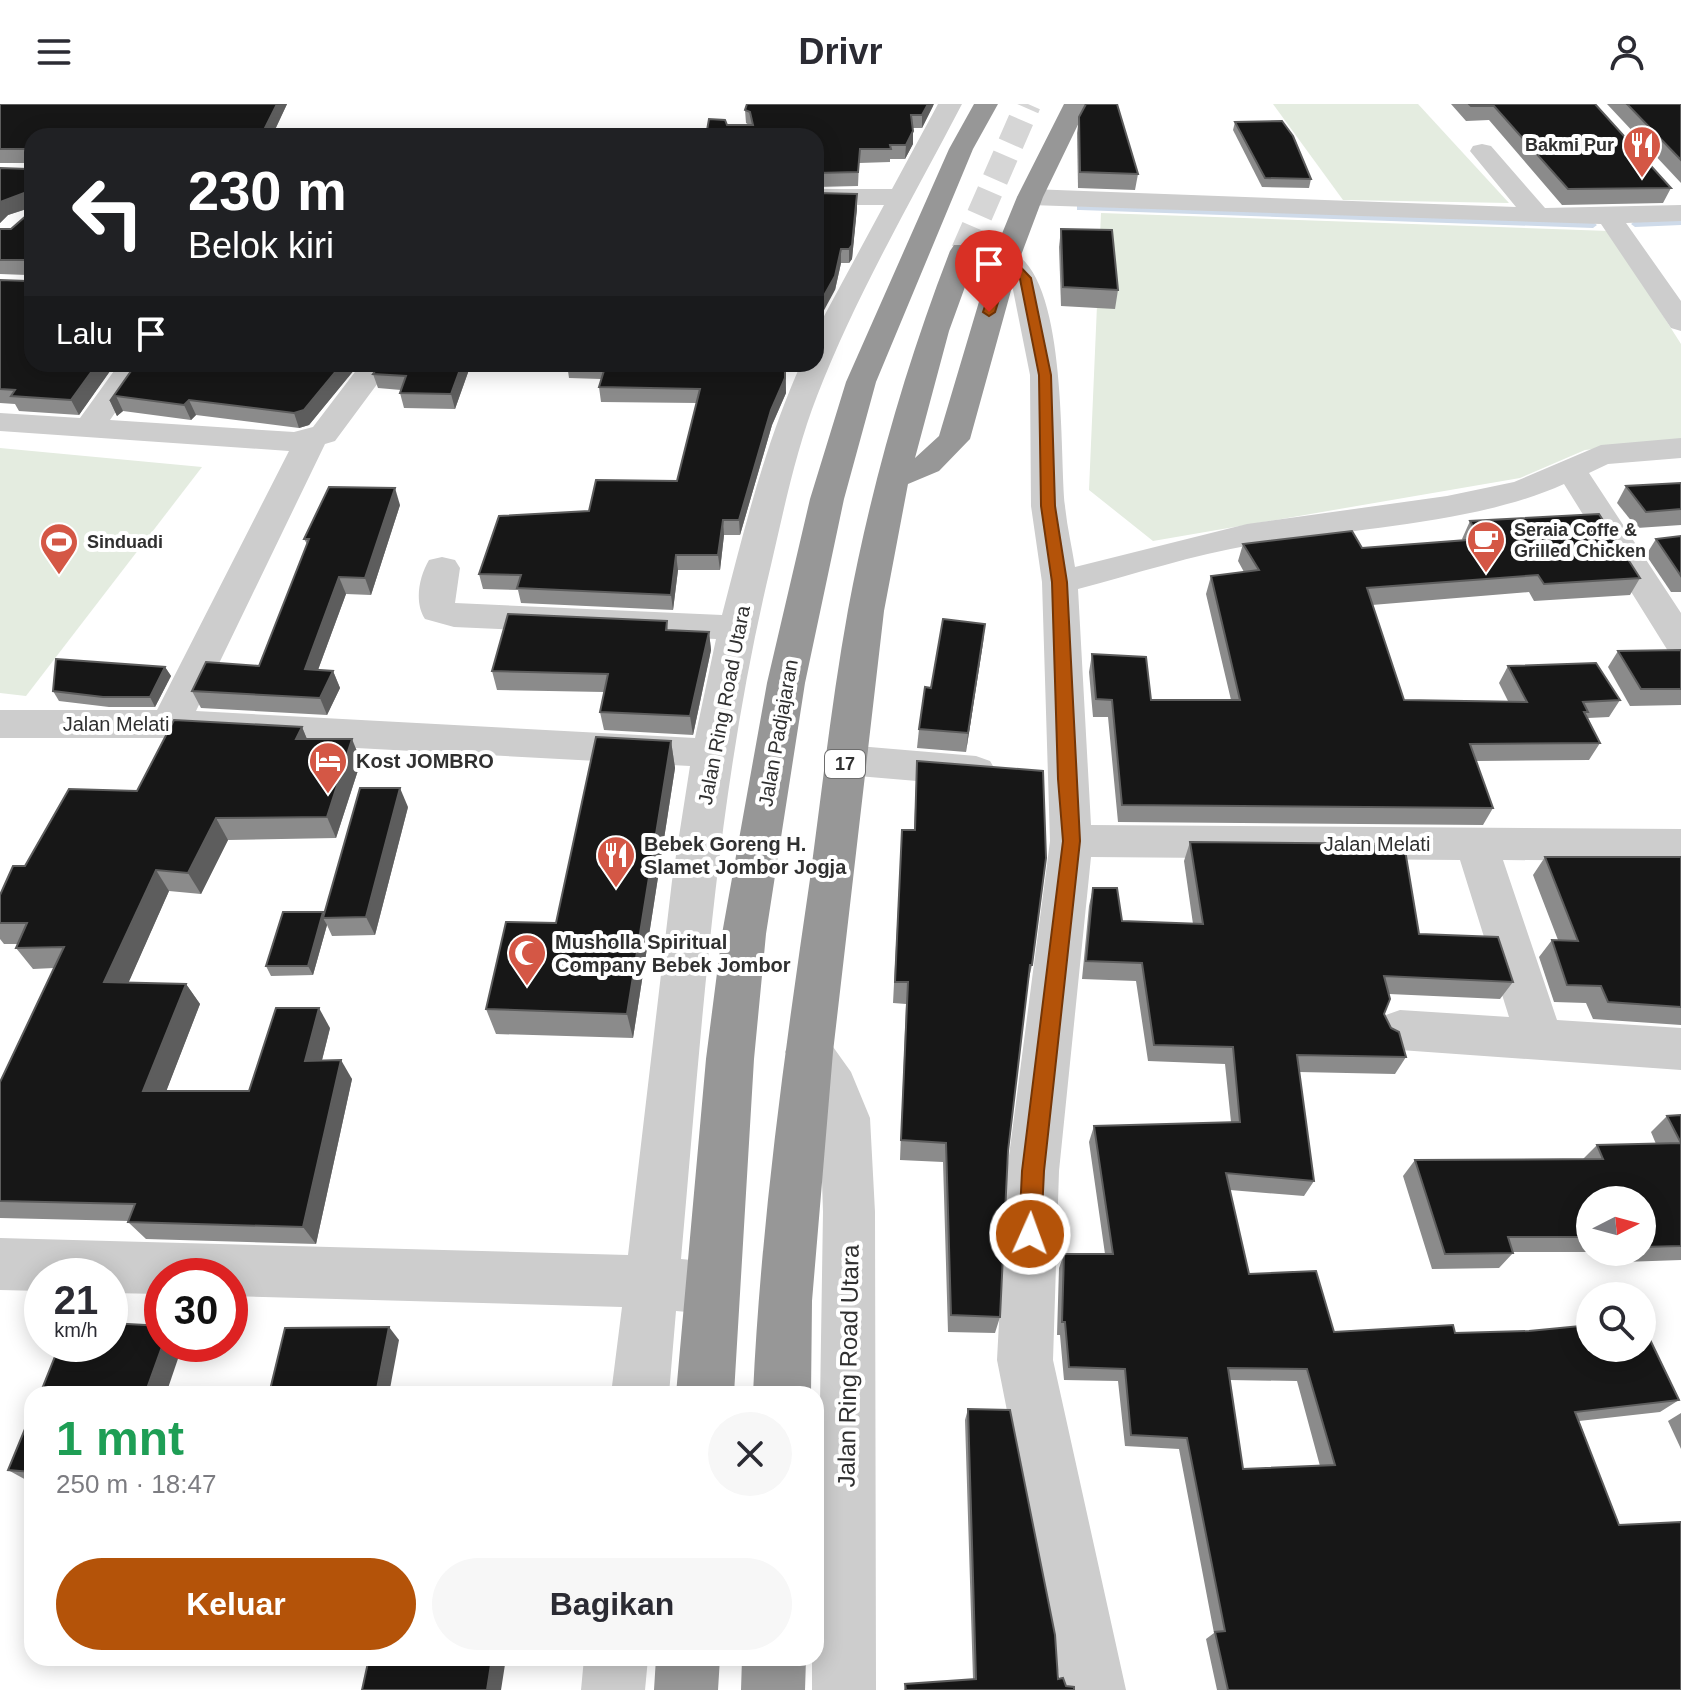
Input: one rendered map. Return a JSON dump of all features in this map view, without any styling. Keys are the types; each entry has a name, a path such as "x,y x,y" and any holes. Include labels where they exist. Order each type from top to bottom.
{"highway":[{"name":"Jalan Padjajaran","path":"705,1386 730,1059 744,934 786,683 827,499 861,382 955,163 986,104"},
{"path":"893,478 909,475 934,461 954,439 1006,258 1030,197 1076,104"},
{"name":"17","path":"782,1386 785,1301 809,1052 866,611 893,478 934,331 964,251"},
{"path":"686,1690 688,1666"},
{"path":"773,1690 774,1666"}],"street":[{"name":"Jalan Ring Road Utara","path":"824,346 950,104"},
{"path":"1482,151 1538,216"},
{"path":"824,197 900,197"},
{"path":"1030,197 1609,217 1678,202"},
{"path":"1609,217 1681,322"},
{"path":"1006,258 1025,278 1045,375 1048,506 1060,582 1040,777 1071,841 1033,1171 1025,1360 1094,1690"},
{"path":"89,427 128,372"},
{"path":"0,422 295,442 324,434 371,372"},
{"name":"Jalan Ring Road Utara","path":"641,1386 694,881 712,753 737,628 772,489 812,372"},
{"path":"170,724 311,439"},
{"path":"1060,582 1247,535 1447,506 1524,490 1601,455 1681,448"},
{"path":"1571,470 1634,542 1681,642"},
{"path":"442,568 436,600 438,611 454,615 737,628"},
{"name":"Jalan Melati","path":"0,724 170,724 712,753"},
{"path":"846,760 1040,777"},
{"name":"Jalan Melati","path":"1071,841 1681,845"},
{"path":"1476,844 1540,1039"},
{"path":"1400,1030 1681,1049"},
{"name":"Jalan Ring Road Utara","path":"809,1052 834,1087 845,1118 849,1212 844,1690"},
{"path":"0,1264 650,1282 711,1288"},
{"path":"613,1690 615,1666"}],"shaded area":[{"path":"1273,104 1418,104 1509,203 1343,200"},
{"path":"1101,213 1609,231 1681,344 1681,440 1585,450 1520,478 1153,541 1089,490"},
{"name":"Sinduadi","path":"0,448 202,467 26,696 0,693"}],"building":[{"path":"0,104 277,104 265,128 24,128 24,149 0,149"},
{"path":"747,104 928,104 922,115 911,115 913,131 906,145 890,145 891,149 860,149 858,172 824,173 824,128 707,128 709,119 725,120 727,125 753,125 750,112 745,110"},
{"path":"1086,104 1117,104 1138,174 1080,172 1079,117"},
{"path":"1469,104 1595,104 1671,188 1568,189 1494,106"},
{"path":"1627,104 1681,104 1681,160"},
{"path":"1282,121 1293,136 1311,179 1265,178 1235,122"},
{"path":"0,168 24,169 24,193 0,202"},
{"path":"824,193 857,194 852,245 849,249 841,249 835,276 824,296"},
{"path":"24,218 24,260 0,260 0,229 11,229"},
{"path":"1061,229 1112,230 1118,290 1063,287"},
{"path":"0,280 24,281 24,372 91,372 71,400 11,396 15,390 0,389"},
{"path":"130,372 335,372 304,410 294,413 189,400 184,405 116,396 110,401"},
{"path":"459,372 451,394 400,393 406,376 373,374"},
{"path":"604,372 785,372 739,520 723,520 718,555 676,555 671,595 517,588 521,575 479,574 499,516 589,511 596,480 677,481 700,389 599,387"},
{"path":"1681,483 1681,509 1646,512 1626,486"},
{"path":"329,487 395,488 365,578 339,577 305,669 333,671 320,698 192,691 206,662 259,666 309,539 304,539"},
{"path":"1599,514 1640,578 1544,584 1538,575 1367,588 1404,700 1527,702 1508,666 1596,663 1620,700 1583,702 1588,712 1584,712 1600,743 1470,744 1493,808 1122,805 1112,700 1096,699 1092,654 1146,657 1151,700 1240,700 1211,576 1259,570 1243,544 1352,531 1362,548 1480,539 1470,521"},
{"path":"1681,536 1681,576 1656,539"},
{"path":"508,614 667,621 666,630 709,632 690,716 600,712 608,674 492,671"},
{"path":"943,619 985,624 968,733 919,729 925,687 931,688"},
{"path":"1681,650 1681,689 1641,689 1618,651"},
{"path":"56,659 165,667 150,697 103,697 53,691"},
{"path":"174,720 302,727 296,739 352,739 327,817 216,818 188,873 156,870 104,982 186,984 143,1091 249,1091 276,1008 319,1008 305,1061 341,1060 303,1227 128,1222 135,1204 0,1201 0,1082 64,947 16,948 27,923 0,923 0,895 13,866 25,866 69,789 137,791"},
{"path":"596,737 671,741 627,1014 486,1009 506,922 556,923"},
{"path":"917,761 1043,771 1046,858 1008,1151 1000,1317 951,1315 946,1143 901,1140 908,982 895,982 902,830 915,830"},
{"path":"360,788 400,788 366,917 323,918"},
{"path":"1190,842 1404,844 1419,934 1498,937 1513,982 1384,976 1390,999 1384,1014 1391,1028 1399,1032 1406,1057 1297,1055 1314,1181 1226,1173 1249,1274 1316,1271 1334,1332 1453,1325 1455,1333 1576,1326 1576,1362 1656,1362 1656,1352 1679,1400 1575,1412 1619,1525 1681,1522 1681,1690 1228,1690 1215,1632 1225,1631 1187,1438 1131,1435 1125,1369 1069,1367 1065,1322 1062,1322 1064,1254 1113,1254 1094,1126 1240,1122 1233,1047 1154,1045 1142,963 1086,961 1093,888 1117,888 1122,921 1203,924","holes":["1228,1368 1307,1369 1335,1465 1243,1469"]},
{"path":"1545,857 1681,857 1681,1007 1608,1002 1601,986 1567,985 1552,940 1578,941"},
{"path":"283,912 323,912 308,966 266,966"},
{"path":"1681,1115 1681,1143 1667,1116"},
{"path":"1681,1143 1681,1246 1656,1247 1656,1186 1576,1186 1576,1237 1508,1237 1513,1253 1445,1254 1415,1160 1603,1159 1597,1145"},
{"path":"128,1324 144,1325 144,1362 157,1362 148,1386 43,1386 53,1362 128,1362"},
{"path":"389,1327 378,1386 271,1386 285,1328"},
{"path":"968,1409 1010,1410 1055,1635 1058,1679 1063,1678 1066,1686 1074,1687 1074,1690 906,1690 905,1684 976,1679"},
{"path":"24,1431 24,1471 8,1470"},
{"path":"367,1666 491,1666 487,1690 362,1690"}],"waterway":[{"path":"1080,208 1593,225"},
{"path":"1635,224 1681,222"}],"tunnel":[{"path":"964,251 1028,104"}],"place":[{"name":"Bakmi Pur","path":"1642,179"},
{"name":"Seraia Coffe & Grilled Chicken","path":"1486,574"},
{"name":"Sinduadi","path":"59,576"},
{"name":"Kost JOMBRO","path":"328,795"},
{"name":"Bebek Goreng H. Slamet Jombor Jogja","path":"616,889"},
{"name":"Musholla Spiritual Company Bebek Jombor","path":"527,987"}],"route":[{"path":"989,312 1006,258 1025,278 1045,375 1048,506 1060,582 1071,841 1033,1171 1030,1234"}]}
